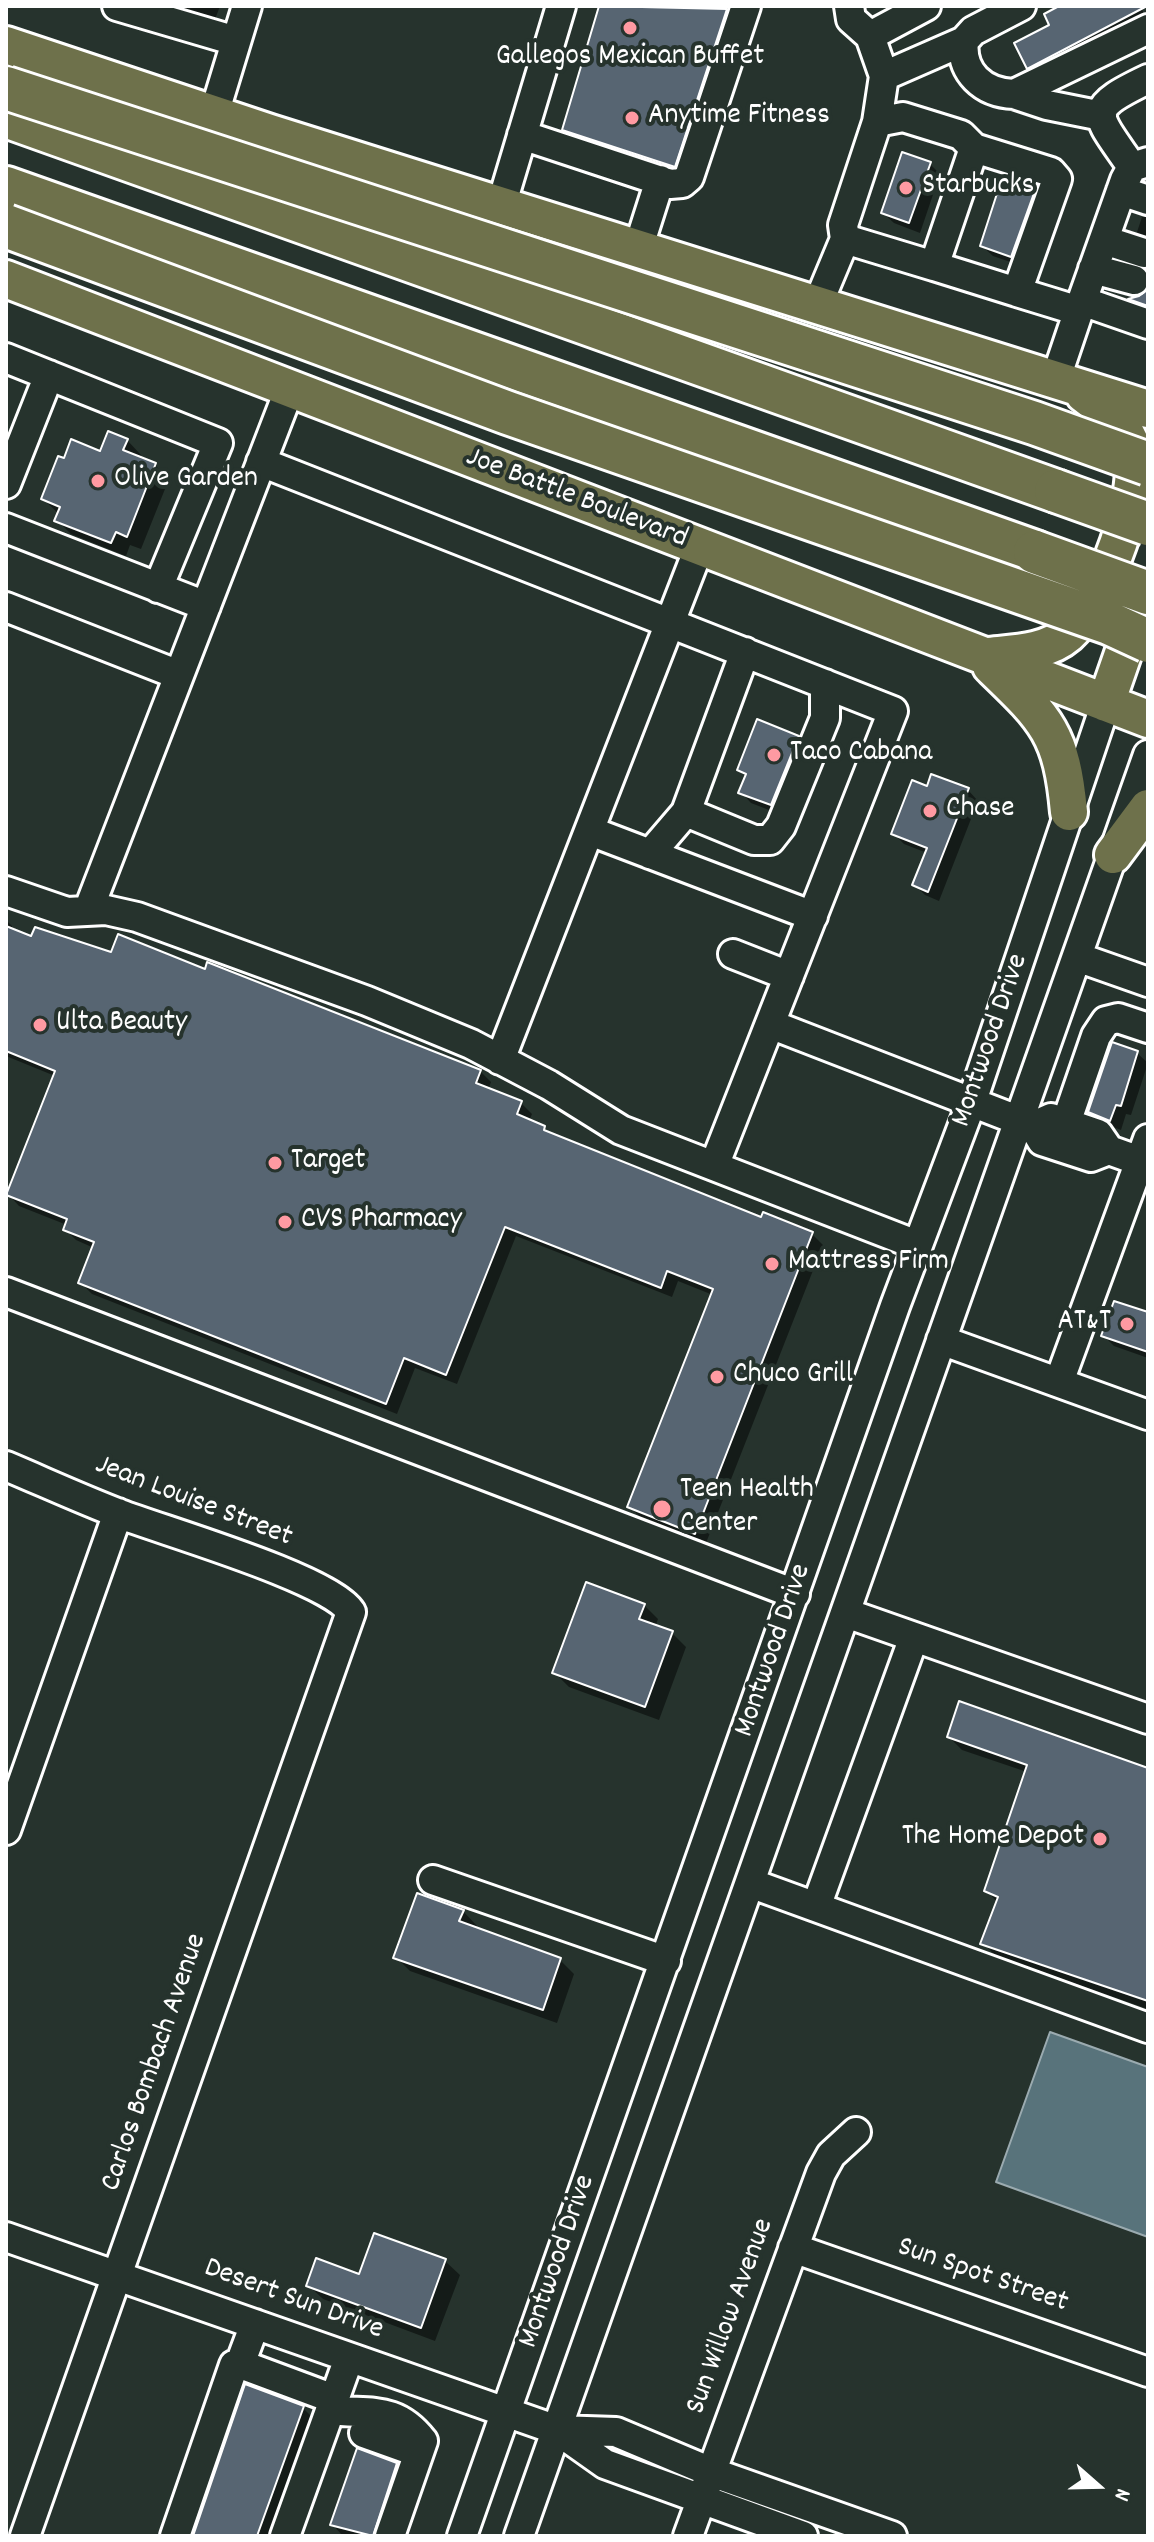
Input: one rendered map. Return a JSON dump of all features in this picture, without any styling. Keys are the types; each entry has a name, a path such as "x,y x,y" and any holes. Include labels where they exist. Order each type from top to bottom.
{"highway":[{"path":"6,88 1034,423 1148,464"},
{"path":"6,116 1148,524"},
{"path":"6,188 1148,593"},
{"path":"6,226 508,413 1109,623 1148,641"}],"main road":[{"path":"6,45 501,206 1065,384 1146,406"},
{"name":"Joe Battle Boulevard","path":"6,279 1148,719"},
{"path":"981,656 1035,651 1067,634 1093,601 1125,518 1135,461 1130,443 1119,424 1065,384"},
{"name":"Montwood Drive","path":"1106,703 1148,584"},
{"path":"981,656 1041,715 1056,739 1065,771 1069,812"},
{"path":"1113,855 1148,808"}],"street":[{"path":"117,6 236,41"},
{"path":"214,114 247,6"},
{"path":"501,206 561,6"},
{"path":"522,135 660,180 682,183 689,177 746,6"},
{"path":"817,306 845,239 843,225 877,122 884,76 870,36 851,19 847,6"},
{"path":"870,36 926,6"},
{"path":"884,76 964,41 973,31 1021,6"},
{"path":"1014,94 1148,29"},
{"path":"964,41 964,64 972,76 1002,94 1014,94 1047,105 1102,116"},
{"path":"1148,79 1110,97 1103,105 1102,116 1148,200"},
{"path":"877,122 903,117 961,135 974,148 1056,174 1017,292"},
{"path":"934,266 974,148"},
{"path":"1065,384 1080,306 1104,240 1134,173"},
{"path":"638,249 660,180"},
{"path":"845,239 1017,292 1148,324"},
{"path":"1104,240 1144,253"},
{"path":"1093,269 1134,280"},
{"path":"6,358 218,443 158,588"},
{"path":"6,484 49,375"},
{"path":"88,911 290,388"},
{"path":"261,462 893,711 714,1166"},
{"path":"6,528 206,606"},
{"path":"500,1060 699,548"},
{"path":"6,607 179,675"},
{"path":"650,854 686,812 745,652"},
{"path":"686,812 754,840 770,840 781,826 825,718 825,684"},
{"name":"Montwood Drive","path":"462,2536 917,1245 971,1104 1106,703"},
{"name":"Montwood Drive","path":"519,2536 941,1340 1026,1124 1077,957 1148,755"},
{"path":"590,831 813,916"},
{"path":"6,891 67,912 106,910 137,917 367,1001 500,1060 621,1130 917,1245"},
{"path":"733,954 789,976"},
{"path":"1077,957 1146,975"},
{"path":"1066,1123 1096,1036 1106,1021 1118,1018 1148,1028"},
{"path":"770,1024 1026,1124 1042,1141 1091,1157 1109,1150 1145,1155 1059,1382"},
{"path":"1026,1124 1051,1118 1098,1134 1109,1150"},
{"path":"6,1292 795,1594"},
{"path":"941,1340 1148,1415"},
{"name":"Jean Louise Street","path":"6,1466 118,1513 309,1583 346,1604 351,1612"},
{"path":"6,1830 118,1513"},
{"name":"Carlos Bombach Avenue","path":"25,2536 351,1612"},
{"path":"846,1613 1148,1719"},
{"path":"816,1907 914,1637"},
{"path":"433,1880 666,1961"},
{"path":"750,1883 1148,2028"},
{"name":"Sun Willow Avenue","path":"688,2536 821,2173 831,2155 856,2132"},
{"name":"Desert Sun Drive","path":"6,2237 557,2430 616,2432 711,2472 892,2536"},
{"name":"Sun Spot Street","path":"793,2248 1148,2372"},
{"path":"240,2364 255,2324"},
{"path":"349,2358 356,2420"},
{"path":"175,2536 234,2365 240,2364 356,2420 406,2448 423,2441"},
{"path":"291,2534 360,2414 372,2410 409,2423 423,2441"},
{"name":"Desert Sun Drive","path":"557,2430 605,2464 803,2536"},
{"path":"390,2536 423,2441"}],"water":[{"path":"1050,2032 1148,2067 1148,2237 996,2182"}],"building":[{"path":"599,6 727,9 675,167 562,130"},
{"path":"1059,6 1147,6 1027,69 1014,43 1049,25 1044,14"},
{"name":"Starbucks","path":"902,152 931,162 909,223 881,213"},
{"path":"1003,175 1037,185 1011,257 980,246"},
{"path":"1148,289 1148,306 1128,299 1139,296"},
{"name":"Olive Garden","path":"108,431 128,439 123,450 156,463 127,537 116,532 111,543 54,521 60,507 41,499 58,456 64,458 71,439 100,451"},
{"name":"Taco Cabana","path":"757,719 799,736 771,805 738,793 746,774 737,770"},
{"name":"Chase","path":"931,774 969,788 928,892 912,885 927,848 891,834 912,780 927,786"},
{"name":"Target","path":"6,926 31,936 35,927 111,952 118,934 205,969 207,962 481,1070 476,1083 522,1101 517,1114 545,1126 544,1130 761,1217 763,1212 813,1232 695,1534 627,1507 713,1289 667,1271 661,1288 505,1227 446,1375 404,1358 386,1404 78,1283 94,1242 63,1230 67,1219 6,1195 55,1071 6,1051"},
{"path":"1112,1042 1138,1051 1121,1106 1116,1105 1110,1121 1088,1112"},
{"name":"AT&T","path":"1114,1301 1148,1312 1148,1352 1101,1336"},
{"path":"586,1582 645,1604 639,1619 673,1631 645,1707 552,1673"},
{"name":"The Home Depot","path":"959,1701 1148,1768 1148,2001 980,1944 998,1897 984,1891 1027,1765 947,1737"},
{"path":"417,1893 464,1910 459,1921 561,1958 543,2010 393,1958"},
{"path":"374,2233 446,2259 421,2328 306,2286 316,2258 359,2274"},
{"path":"245,2384 304,2406 257,2536 193,2536"},
{"path":"357,2448 397,2463 373,2536 330,2525"}],"place":[{"name":"Gallegos Mexican Buffet","path":"630,28"},
{"name":"Anytime Fitness","path":"632,118"},
{"name":"Starbucks","path":"906,188"},
{"name":"Olive Garden","path":"98,481"},
{"name":"Taco Cabana","path":"774,755"},
{"name":"Chase","path":"930,811"},
{"name":"Ulta Beauty","path":"40,1025"},
{"name":"Target","path":"275,1163"},
{"name":"CVS Pharmacy","path":"285,1222"},
{"name":"Mattress Firm","path":"772,1264"},
{"name":"AT&T","path":"1127,1324"},
{"name":"Chuco Grill","path":"717,1377"},
{"name":"Teen Health Center","path":"662,1509"},
{"name":"The Home Depot","path":"1100,1839"}]}
